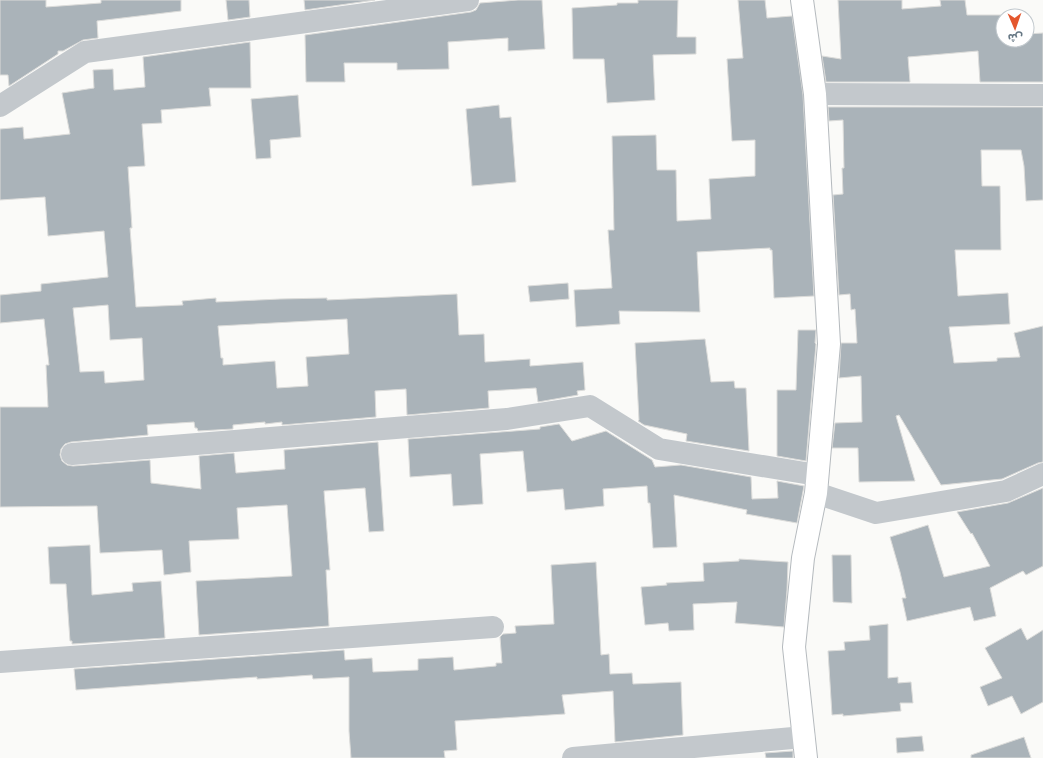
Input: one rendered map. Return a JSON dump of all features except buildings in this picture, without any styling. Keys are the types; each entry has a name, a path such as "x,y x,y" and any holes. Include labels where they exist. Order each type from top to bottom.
{"main road":[{"path":"802,0 815,94 829,344 816,484 803,558 794,646 805,748"}],"street":[{"path":"0,106 86,52 468,0"},
{"path":"815,94 1043,95"},
{"path":"72,454 507,419 590,406 659,449 816,484 876,513 1006,491 1043,474"},
{"path":"0,662 493,627"},
{"path":"573,758 805,748"}]}
